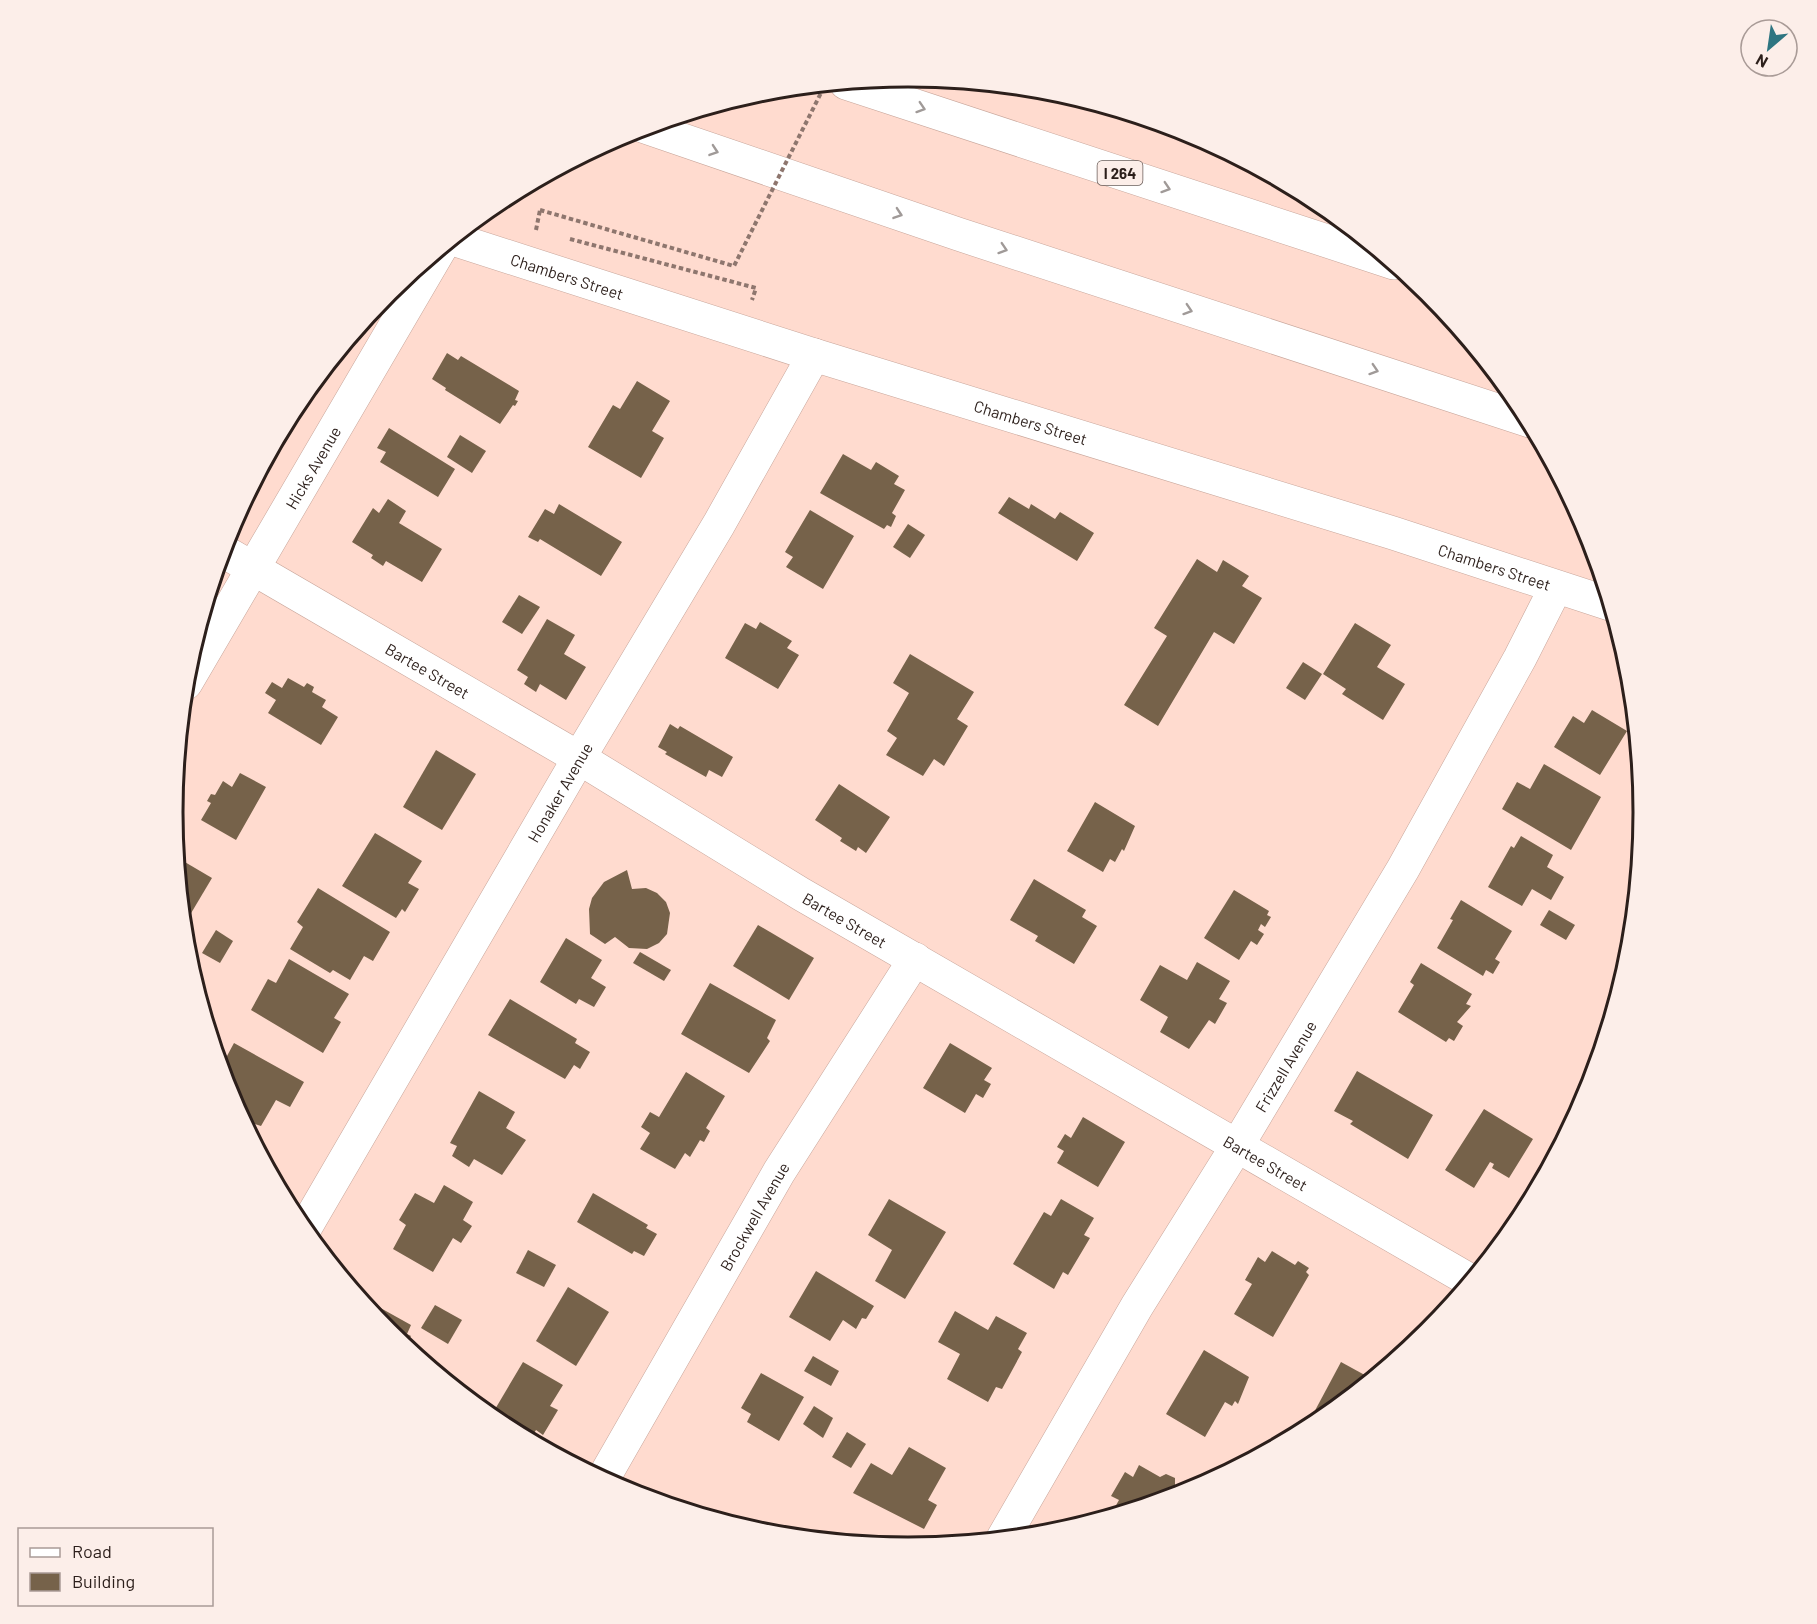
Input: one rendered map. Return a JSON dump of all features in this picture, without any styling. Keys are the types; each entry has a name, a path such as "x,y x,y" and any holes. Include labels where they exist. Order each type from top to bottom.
{"main road":[{"name":"I 264","path":"864,89 1374,256"},
{"path":"657,132 958,234 1515,416"},
{"name":"Chambers Street","path":"461,242 814,355 1393,533 1602,601"},
{"name":"Hicks Avenue","path":"200,660 429,268"},
{"name":"Honaker Avenue","path":"310,1220 718,524 814,355"},
{"name":"Bartee Street","path":"231,555 579,758 801,894 1464,1277"},
{"name":"Frizzell Avenue","path":"1007,1530 1137,1306 1237,1146 1403,869 1520,658 1556,587"},
{"name":"Brockwell Avenue","path":"608,1471 779,1172 915,959"}],"path":[{"path":"547,233 536,230 540,210 734,266 821,92"},
{"path":"559,236 756,288 741,332"}],"building":[{"path":"447,353 458,360 461,356 519,391 515,400 518,401 500,424 445,390 446,388 432,379"},
{"path":"637,381 670,401 652,431 664,438 641,478 588,447 613,405 620,409"},
{"path":"389,428 455,469 438,497 380,462 386,452 377,448"},
{"path":"460,435 486,451 472,473 447,457"},
{"path":"843,454 871,470 876,462 899,476 894,484 905,490 892,513 896,516 891,527 887,525 884,529 820,493"},
{"path":"1009,497 1029,509 1031,504 1055,519 1060,512 1094,533 1077,561 998,513"},
{"path":"388,499 406,511 399,523 442,549 422,582 386,561 383,566 371,558 373,555 352,542 373,508 379,513"},
{"path":"559,504 622,542 601,576 540,539 538,542 528,537 545,509 554,514"},
{"path":"810,510 854,536 823,589 786,567 793,557 785,552"},
{"path":"908,524 925,535 910,558 893,547"},
{"path":"1197,559 1217,572 1223,560 1249,576 1242,586 1262,598 1234,644 1214,632 1158,726 1124,705 1167,636 1154,628"},
{"path":"519,595 540,607 522,634 502,622"},
{"path":"547,619 575,635 564,654 586,667 566,700 540,684 536,692 524,684 528,677 517,670"},
{"path":"760,622 792,641 787,648 799,655 778,689 725,658 745,623 756,629"},
{"path":"1355,623 1391,645 1377,667 1405,684 1383,720 1342,694 1346,689 1323,674"},
{"path":"910,654 974,692 957,719 968,726 944,766 934,759 923,776 886,755 897,738 887,731 909,693 893,683"},
{"path":"1303,662 1322,674 1305,700 1286,688"},
{"path":"288,678 304,687 307,683 314,687 312,692 326,700 322,707 338,717 321,745 268,713 276,700 265,693 272,682 282,688"},
{"path":"1592,710 1627,731 1600,775 1554,747 1573,716 1584,723"},
{"path":"670,724 678,729 680,726 733,757 722,777 709,770 706,777 665,754 667,752 658,747"},
{"path":"436,750 476,774 442,830 403,807"},
{"path":"1544,764 1601,797 1571,850 1502,809 1517,782 1530,789"},
{"path":"240,773 266,787 236,840 201,820 211,803 207,801 211,794 215,795 223,781 232,787"},
{"path":"839,784 890,817 866,853 858,847 856,851 840,841 842,838 815,820"},
{"path":"1095,802 1135,826 1124,851 1122,849 1115,862 1110,859 1103,872 1067,851"},
{"path":"375,833 422,861 408,883 419,889 405,912 402,909 396,918 342,886"},
{"path":"1521,836 1553,855 1547,867 1564,877 1551,900 1532,889 1522,906 1488,887 1511,846 1514,848"},
{"path":"185,862 212,878 191,913"},
{"path":"627,870 632,889 646,888 657,893 666,902 670,913 667,934 659,943 647,949 629,948 615,937 605,944 590,934 589,909 592,898 604,882"},
{"path":"1034,879 1086,910 1082,917 1097,926 1074,964 1035,941 1038,936 1010,920"},
{"path":"318,888 390,932 373,961 364,956 350,980 333,970 330,973 290,949 303,927 297,922"},
{"path":"1234,890 1269,911 1267,915 1271,917 1265,927 1261,924 1258,930 1264,934 1257,945 1251,941 1239,960 1204,938"},
{"path":"1461,900 1512,931 1495,959 1500,962 1493,974 1486,970 1483,976 1437,948"},
{"path":"1549,910 1575,925 1566,940 1540,925"},
{"path":"758,925 814,958 789,1000 733,966"},
{"path":"216,930 233,941 220,963 202,953"},
{"path":"566,938 602,960 591,978 606,987 594,1007 579,999 576,1004 540,982"},
{"path":"640,952 671,970 664,981 633,963"},
{"path":"289,959 349,994 334,1018 341,1022 323,1053 251,1010 268,979 276,983"},
{"path":"1197,962 1230,981 1219,999 1227,1003 1215,1024 1209,1020 1189,1049 1160,1032 1168,1017 1140,1000 1160,965 1187,980"},
{"path":"1421,963 1472,994 1466,1004 1471,1006 1457,1022 1463,1026 1454,1041 1449,1038 1446,1042 1398,1012 1414,985 1410,982"},
{"path":"710,983 776,1020 767,1038 770,1041 749,1073 681,1034"},
{"path":"510,999 577,1039 575,1043 590,1052 580,1069 574,1065 565,1079 488,1035"},
{"path":"234,1043 304,1082 290,1107 276,1100 261,1126 254,1124 227,1057"},
{"path":"950,1043 992,1068 984,1080 991,1084 983,1098 976,1094 965,1113 923,1088"},
{"path":"1357,1071 1433,1115 1408,1159 1350,1124 1353,1121 1334,1111"},
{"path":"686,1072 725,1096 706,1128 710,1131 704,1142 700,1140 690,1157 685,1153 675,1169 640,1149 650,1133 641,1127 650,1112 659,1117"},
{"path":"479,1091 515,1112 506,1128 526,1140 502,1175 474,1159 469,1167 452,1156 457,1146 450,1143"},
{"path":"1484,1109 1533,1139 1509,1178 1492,1168 1494,1164 1490,1162 1474,1188 1445,1170"},
{"path":"1083,1117 1125,1142 1098,1187 1057,1163 1064,1151 1057,1147 1065,1134 1071,1138"},
{"path":"444,1185 473,1202 463,1220 472,1226 461,1243 453,1238 433,1272 393,1249 406,1225 399,1220 415,1193 434,1203"},
{"path":"593,1193 648,1225 646,1228 657,1234 644,1256 634,1251 632,1254 577,1222"},
{"path":"889,1199 946,1232 905,1299 875,1281 892,1250 868,1235"},
{"path":"1061,1199 1094,1218 1084,1235 1090,1238 1068,1275 1063,1272 1054,1289 1013,1264 1044,1212 1051,1216"},
{"path":"528,1250 556,1265 544,1287 516,1273"},
{"path":"1272,1251 1295,1265 1298,1261 1309,1268 1306,1272 1309,1275 1273,1337 1234,1314 1252,1284 1245,1280 1258,1257 1265,1262"},
{"path":"816,1271 874,1306 866,1319 862,1318 856,1329 843,1320 830,1341 789,1317"},
{"path":"568,1287 609,1312 576,1366 536,1341"},
{"path":"435,1305 462,1320 448,1344 421,1328"},
{"path":"379,1307 411,1325 407,1334 411,1336 410,1338"},
{"path":"955,1311 988,1330 996,1316 1027,1333 1018,1349 1022,1352 1002,1389 996,1387 988,1402 947,1379 960,1354 938,1342"},
{"path":"1204,1350 1249,1377 1238,1404 1235,1401 1232,1406 1225,1402 1205,1437 1166,1414"},
{"path":"813,1356 839,1371 831,1386 804,1371"},
{"path":"523,1362 563,1385 550,1406 558,1410 543,1435 536,1430 534,1433 496,1408"},
{"path":"1341,1362 1365,1375 1350,1387 1314,1413"},
{"path":"761,1373 804,1397 779,1441 747,1422 751,1414 741,1408"},
{"path":"814,1406 833,1418 823,1438 803,1424"},
{"path":"847,1432 866,1444 851,1468 832,1457"},
{"path":"909,1447 946,1468 928,1500 937,1505 924,1529 853,1493 871,1463 892,1475"},
{"path":"1139,1465 1160,1477 1166,1474 1175,1478 1175,1486 1115,1507 1119,1500 1111,1496 1125,1472 1133,1477"}]}
